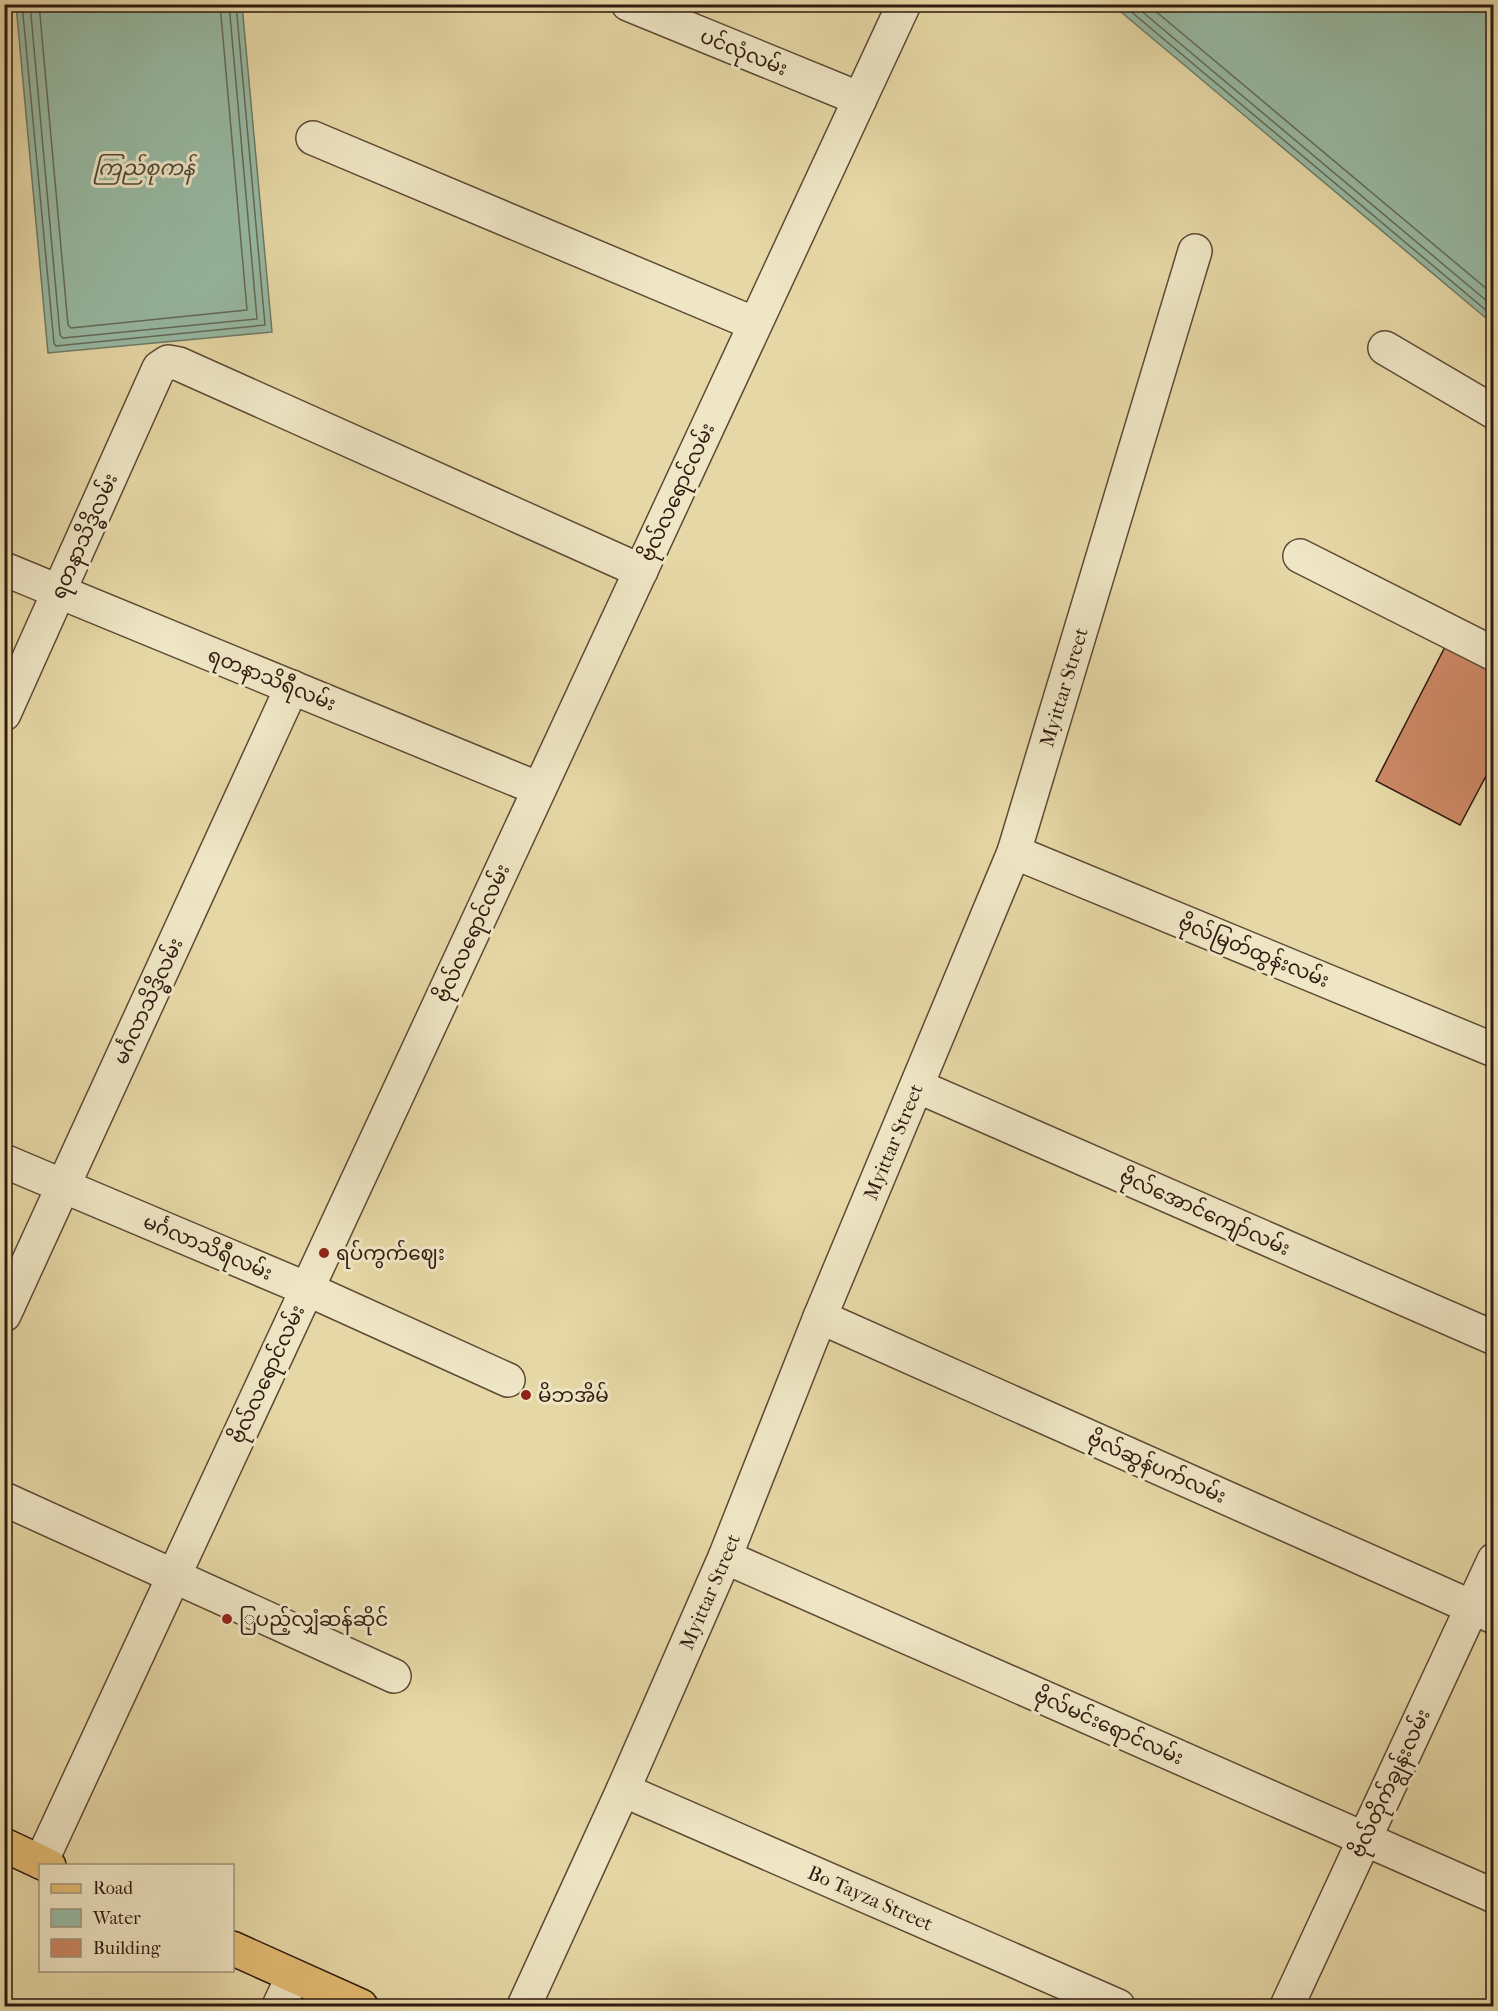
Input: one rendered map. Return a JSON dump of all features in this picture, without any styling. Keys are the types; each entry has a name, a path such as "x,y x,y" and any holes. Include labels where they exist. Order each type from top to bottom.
{"main road":[{"path":"4,1845 45,1864"},
{"path":"234,1949 361,2007"}],"street":[{"name":"ပင်လုံလမ်း","path":"628,4 860,99"},
{"name":"ဗိုလ်လရောင်လမ်း","path":"45,1864 172,1577 904,4"},
{"path":"313,138 756,324"},
{"name":"Myittar Street","path":"524,2007 623,1790 725,1557 820,1317 1014,852 1195,251"},
{"path":"1385,348 1494,412"},
{"name":"ရတနာသိဒ္ဓိလမ်း","path":"4,714 159,368 168,362 179,364 641,571"},
{"path":"1300,556 1494,654"},
{"name":"ရတနာသိရီလမ်း","path":"4,569 539,789"},
{"name":"မင်္ဂလာသိဒ္ဓိလမ်း","path":"4,1315 292,687"},
{"name":"ဗိုလ်မြတ်ထွန်းလမ်း","path":"1014,852 1494,1050"},
{"name":"ဗိုလ်အောင်ကျော်လမ်း","path":"917,1086 1494,1338"},
{"name":"မင်္ဂလာသိရီလမ်း","path":"4,1161 307,1289 508,1380"},
{"name":"ဗိုလ်ဆွန်ပက်လမ်း","path":"820,1317 1483,1612"},
{"path":"4,1499 394,1676"},
{"name":"ဗိုလ်မင်းရောင်လမ်း","path":"725,1557 1494,1896"},
{"name":"ဗိုလ်တိုက်ချွန်းလမ်း","path":"1287,2007 1365,1838 1483,1612 1494,1560"},
{"name":"Bo Tayza Street","path":"623,1790 1118,2007"},
{"path":"279,2007 292,1976"}],"water":[{"name":"ကြည်စုကန်","path":"16,5 242,5 272,332 48,353"},
{"path":"1113,5 1493,5 1493,324 1121,12"}],"building":[{"path":"1445,647 1494,673 1494,761 1460,825 1376,781"}],"place":[{"name":"ရပ်ကွက်ဈေး","path":"324,1253"},
{"name":"မိဘအိမ်","path":"526,1395"},
{"name":"ြပည့်လျှံဆန်ဆိုင်","path":"227,1619"}]}
